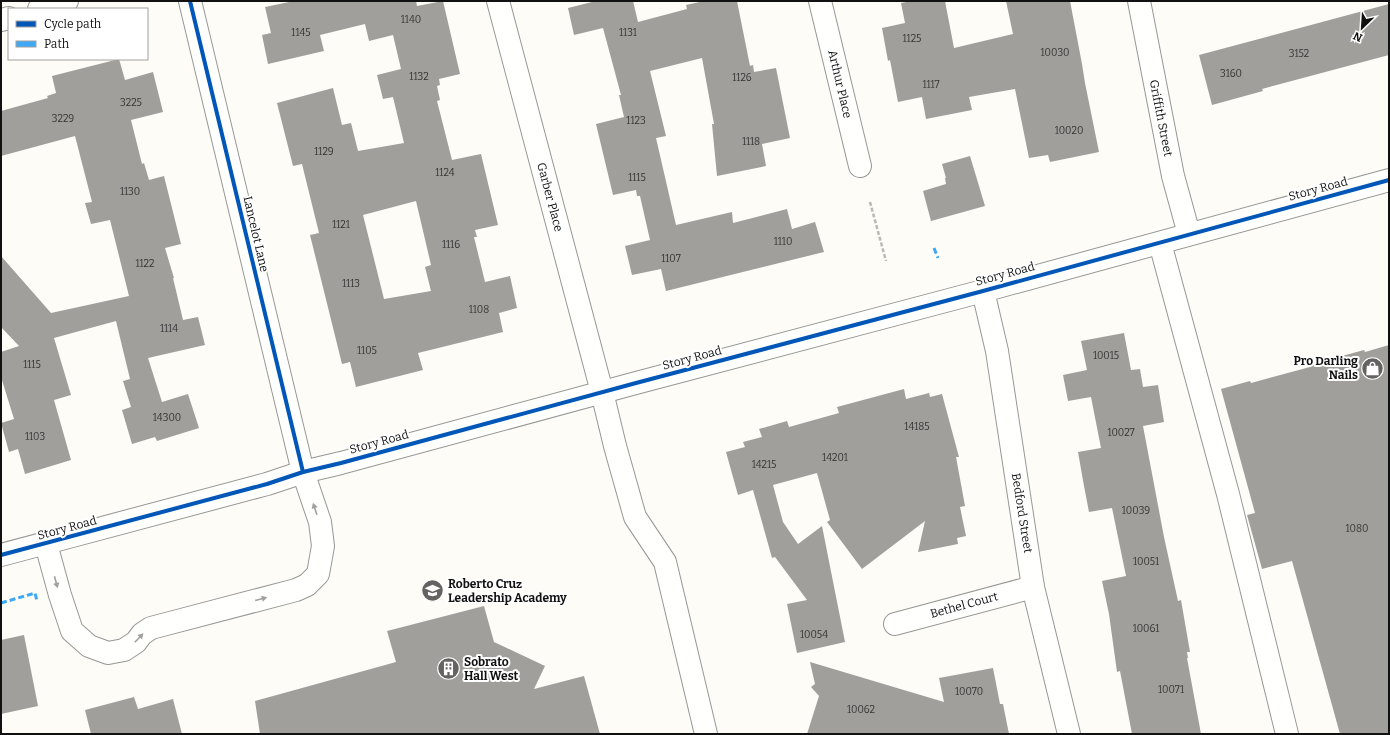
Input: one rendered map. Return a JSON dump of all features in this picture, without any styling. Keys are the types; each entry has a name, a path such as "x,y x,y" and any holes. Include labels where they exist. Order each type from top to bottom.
{"street":[{"path":"42,8 67,1"},
{"name":"Lancelot Lane","path":"46,544 72,631 89,646 108,653 124,650 136,642 142,634 151,628 296,590 308,585 318,574 323,546 320,522 303,472 190,1"},
{"name":"Garber Place","path":"498,1 635,517 665,562 706,734"},
{"name":"Arthur Place","path":"820,1 860,166"},
{"name":"Griffith Street","path":"1139,1 1173,176 1189,234"},
{"name":"Story Road","path":"1,556 267,484 303,472 983,291 1389,180"},
{"path":"1160,243 1228,494 1287,734"},
{"name":"Bedford Street","path":"983,291 998,351 1033,587 1069,734"},
{"name":"Bethel Court","path":"895,624 1033,587"}],"path":[{"path":"870,202 886,261"}],"building":[{"path":"294,1 416,1 417,6 443,1 460,74 439,79 440,85 437,86 440,100 437,101 452,160 481,154 498,225 475,230 477,237 474,237 485,282 510,276 517,308 499,313 503,332 418,353 423,370 356,387 350,362 342,364 310,235 319,233 302,164 293,166 277,103 333,88 342,125 351,123 358,151 404,143 393,97 383,99 377,75 401,69 393,35 369,41 365,24 320,35 324,51 268,64 262,35 271,33 265,7","holes":["416,201 431,265 425,267 431,291 384,299 363,215"]},
{"path":"596,1 633,1 638,22 687,9 686,5 704,1 737,1 750,66 753,65 754,72 776,68 790,138 762,144 766,166 717,176 712,124 714,124 702,58 650,71 666,136 656,138 676,225 732,212 733,223 787,209 792,229 815,222 824,252 666,291 661,269 632,275 625,246 650,240 640,196 637,196 636,190 613,195 596,124 624,117 619,95 621,95 603,28 574,35 568,8"},
{"path":"912,1 945,1 954,48 1013,34 1006,1 1070,1 1099,152 1050,162 1048,155 1029,158 1015,89 969,97 972,110 926,119 922,97 898,102 882,28 905,23 901,3"},
{"path":"1389,4 1389,55 1262,89 1263,91 1212,105 1199,55"},
{"path":"115,60 119,60 125,80 153,72 163,112 131,120 142,164 144,163 149,180 164,176 181,244 165,248 174,278 183,320 198,317 205,345 148,358 162,402 188,394 199,428 157,441 155,437 132,444 122,410 131,407 123,381 130,379 116,321 54,338 71,395 54,400 71,460 25,474 18,449 9,452 1,423 14,419 1,377 1,352 19,346 1,327 1,256 51,313 129,296 110,220 91,224 85,203 92,202 75,136 1,156 1,111 48,98 47,96 56,93 52,76"},
{"path":"970,156 985,206 931,221 923,191 946,184 942,164"},
{"path":"1124,333 1131,370 1140,369 1143,387 1158,385 1164,422 1143,426 1164,537 1178,601 1181,600 1190,652 1187,652 1187,658 1201,734 1132,734 1120,671 1117,672 1109,614 1102,581 1126,576 1112,508 1089,512 1078,452 1101,448 1091,397 1068,401 1063,375 1087,370 1081,341"},
{"path":"1389,345 1389,734 1340,734 1292,561 1262,569 1247,515 1255,513 1221,389 1250,381 1251,383 1310,367 1309,365 1364,350 1365,352"},
{"path":"904,389 906,399 929,393 930,397 942,394 959,457 956,457 965,506 960,507 966,536 957,538 958,544 918,552 925,521 862,569 827,522 830,520 817,473 773,485 783,522 798,544 822,526 845,642 797,653 787,604 807,600 775,557 772,558 753,490 738,495 726,452 745,447 743,442 762,437 759,429 787,421 789,427 839,413 837,407"},
{"name":"Sobrato Hall West","path":"484,606 494,642 545,666 534,689 584,676 600,734 260,734 255,701 396,662 387,631"},
{"path":"24,635 38,706 1,714 1,640"},
{"path":"810,662 944,702 939,678 993,668 1000,704 1003,704 1009,734 807,734 819,696 811,687 815,684"},
{"path":"134,697 138,709 173,699 182,734 91,734 85,710"}],"marked path":[{"path":"934,248 938,258"},
{"path":"1,603 35,593 37,601"}],"cycle path":[{"path":"190,1 303,472"},
{"path":"1,555 267,484 303,472 983,291 1389,180"}],"place":[{"name":"Pro Darling Nails","path":"1373,368"},
{"name":"Roberto Cruz Leadership Academy","path":"432,591"},
{"name":"Sobrato Hall West","path":"449,669"}]}
